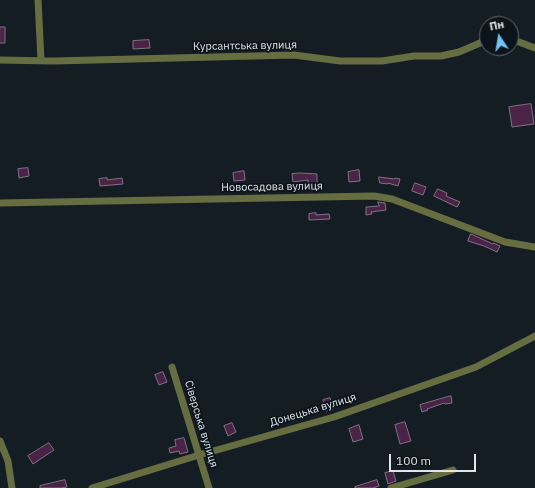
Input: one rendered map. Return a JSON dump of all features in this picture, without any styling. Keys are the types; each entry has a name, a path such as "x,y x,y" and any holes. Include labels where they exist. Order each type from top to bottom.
{"street":[{"path":"38,0 41,60"},
{"path":"519,42 535,48"},
{"name":"Курсантська вулиця","path":"0,60 294,55 340,61 382,61 414,56 441,56 458,52 479,43"},
{"name":"Новосадова вулиця","path":"0,202 374,196 392,199 505,242 535,247"},
{"name":"Донецька вулиця","path":"92,488 334,417 469,370 535,336"},
{"name":"Сіверська вулиця","path":"172,367 209,488"},
{"path":"0,441 8,461 12,488"},
{"path":"392,488 453,470"}],"building":[{"path":"0,27 5,27 5,43 0,43"},
{"path":"149,40 150,48 133,49 133,41"},
{"path":"531,104 534,124 512,127 509,107"},
{"path":"28,168 29,176 19,178 18,169"},
{"path":"359,170 360,181 349,182 348,172"},
{"path":"244,171 245,180 234,181 233,173"},
{"path":"292,174 317,174 317,184 308,183 308,180 293,182"},
{"path":"379,177 400,179 398,186 388,183 380,183"},
{"path":"107,178 107,180 122,178 123,184 100,186 99,179"},
{"path":"415,183 426,187 423,195 412,191"},
{"path":"438,189 447,193 446,196 460,202 457,207 434,196"},
{"path":"378,202 385,203 386,210 371,212 372,214 366,215 366,207 379,206"},
{"path":"316,213 316,215 329,214 330,219 309,220 309,214"},
{"path":"471,234 500,246 497,252 468,241"},
{"path":"163,372 167,382 159,385 155,375"},
{"path":"451,396 452,403 444,403 422,412 420,405"},
{"path":"330,398 333,409 326,411 323,400"},
{"path":"405,422 411,441 400,444 395,425"},
{"path":"232,423 236,432 228,436 224,426"},
{"path":"359,425 363,439 353,442 349,429"},
{"path":"184,438 188,452 180,454 179,451 170,453 169,448 176,446 175,440"},
{"path":"49,443 54,450 33,464 28,456"},
{"path":"393,471 396,481 388,484 385,473"},
{"path":"65,480 67,487 40,488 40,486"},
{"path":"377,480 379,486 373,488 355,488 355,487"}]}
